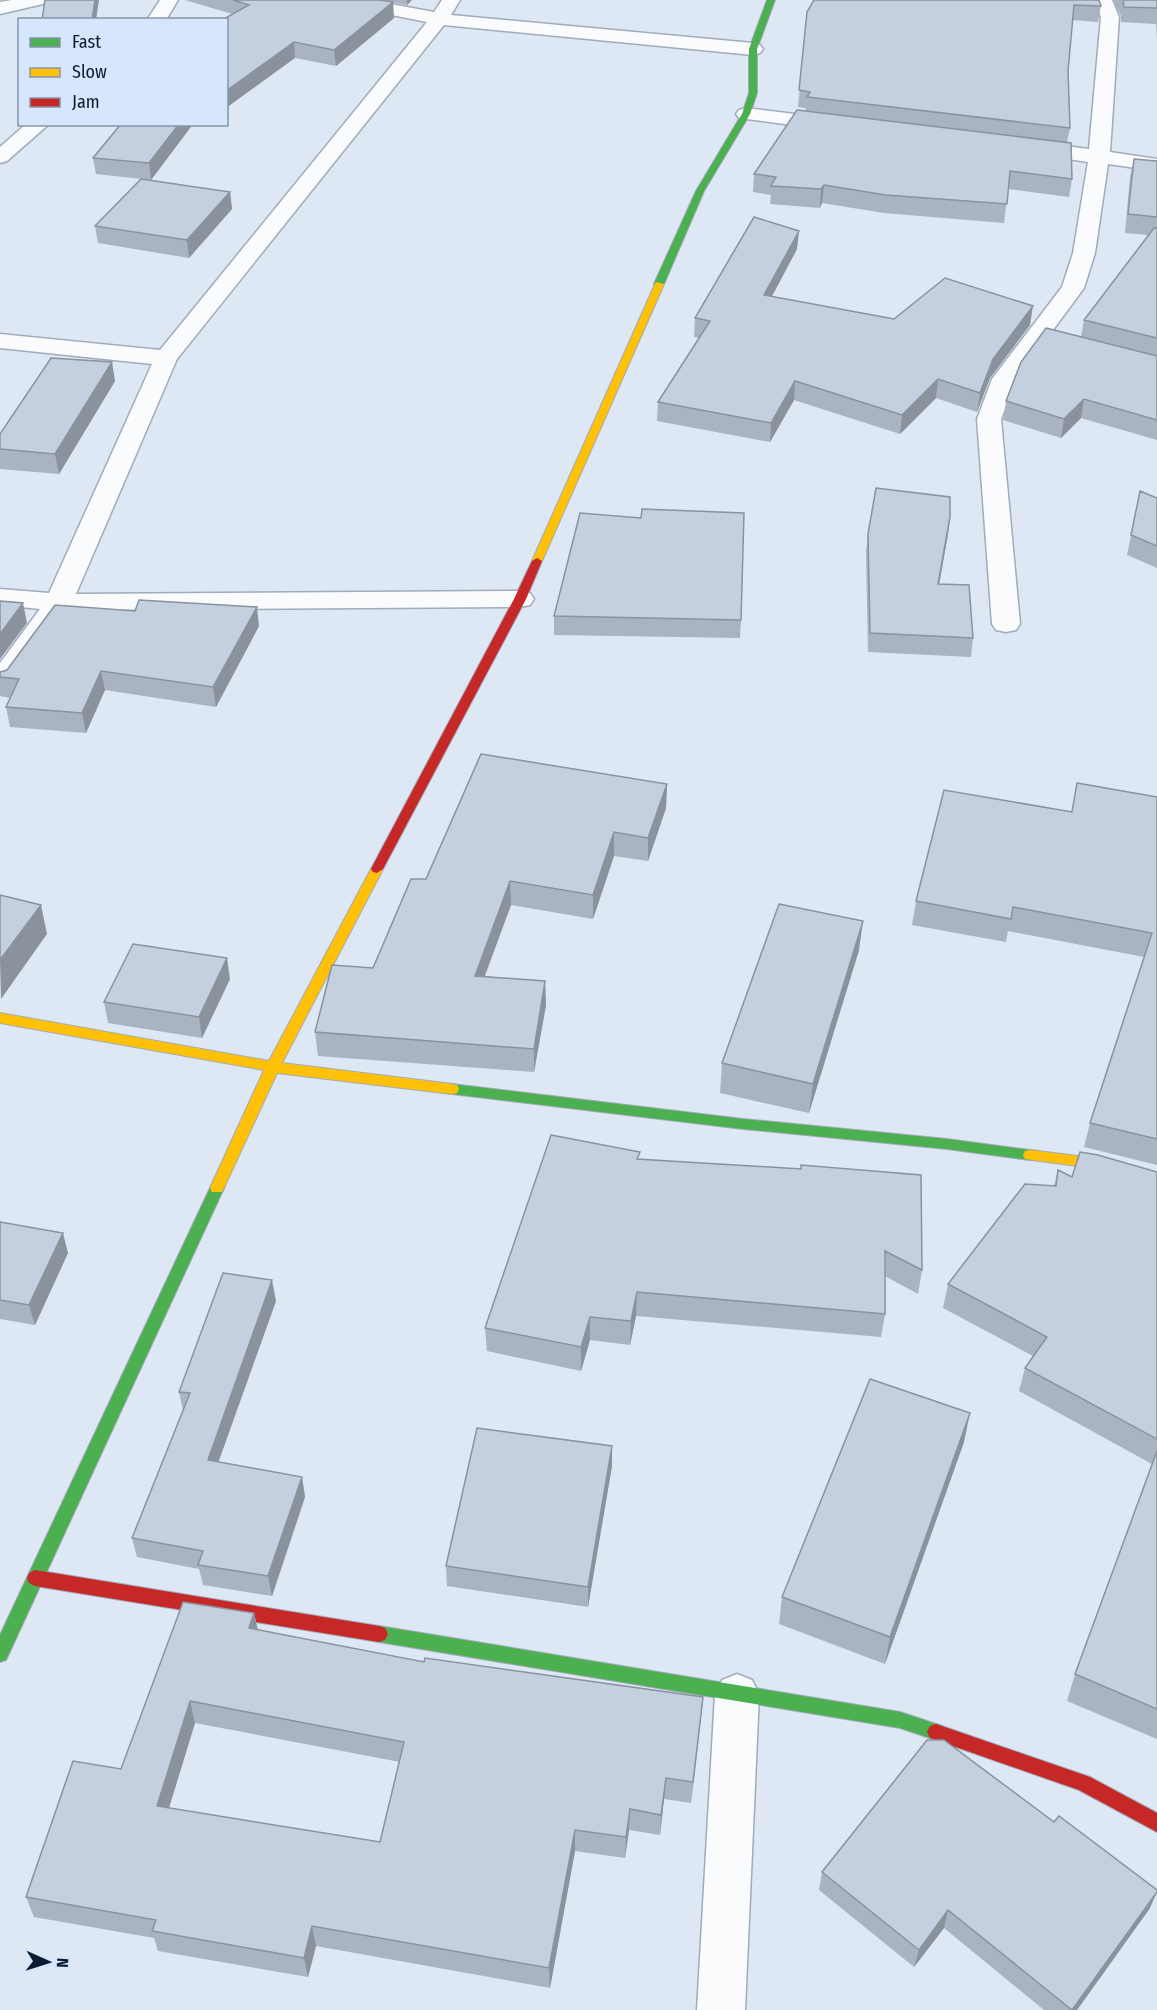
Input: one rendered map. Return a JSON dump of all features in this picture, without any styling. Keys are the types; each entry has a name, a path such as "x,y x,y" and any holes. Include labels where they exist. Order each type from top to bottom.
{"street":[{"path":"0,8 37,0"},
{"path":"157,18 169,0"},
{"path":"341,0 445,10 753,50"},
{"path":"0,1654 273,1067 520,599 700,191 746,114 753,93 753,50 771,0"},
{"path":"1006,624 989,419 1004,379 1047,339 1073,288 1084,253 1099,156 1110,17 1103,0"},
{"path":"0,682 59,602 165,358 445,10"},
{"path":"746,114 852,127"},
{"path":"0,157 37,126"},
{"path":"1004,145 1157,165"},
{"path":"0,341 165,358"},
{"path":"0,597 59,602 520,599"},
{"path":"0,1018 273,1067 731,1123 947,1144 1093,1163 1157,1181"},
{"path":"35,1578 900,1720 1084,1782 1157,1823"},
{"path":"721,2010 737,1694"}],"building":[{"path":"45,0 95,0 92,18 42,18"},
{"path":"233,0 380,0 393,2 334,50 294,42 228,90 228,18 226,18 249,5"},
{"path":"814,0 1099,0 1101,6 1074,5 1068,71 1070,128 807,97 810,92 799,90 807,12"},
{"path":"1123,0 1157,0 1157,8 1124,7"},
{"path":"797,110 1071,143 1072,179 1010,171 1007,204 886,195 824,185 821,189 771,186 776,177 754,174"},
{"path":"119,126 177,126 149,163 93,158"},
{"path":"1134,159 1157,161 1157,217 1128,214"},
{"path":"141,179 230,192 187,240 95,226"},
{"path":"754,217 799,231 764,295 894,319 945,278 1033,306 993,359 980,393 938,379 902,415 795,381 771,423 658,402 710,321 695,318"},
{"path":"1154,228 1157,228 1157,338 1084,320"},
{"path":"1046,328 1157,356 1157,420 1084,399 1064,419 1006,401 1021,362"},
{"path":"51,358 112,362 55,454 0,449 0,434"},
{"path":"876,488 950,497 950,517 938,584 969,585 973,638 870,633 868,534"},
{"path":"1140,491 1157,498 1157,546 1131,535"},
{"path":"642,509 744,513 741,620 554,616 580,513 641,518"},
{"path":"139,600 257,607 213,687 101,671 82,713 6,707 19,679 0,677 0,672 7,670 55,605 135,611"},
{"path":"0,601 23,603 0,634"},
{"path":"481,754 667,784 648,838 614,832 593,895 510,881 475,976 545,981 534,1049 315,1032 332,965 373,968 411,879 426,879"},
{"path":"1077,783 1157,797 1157,1139 1090,1123 1152,933 1013,907 1011,919 916,901 944,790 1072,812"},
{"path":"0,895 41,905 0,960"},
{"path":"779,904 863,921 813,1084 722,1063"},
{"path":"133,944 227,958 199,1017 104,1002"},
{"path":"551,1135 640,1152 637,1159 801,1169 801,1165 921,1175 922,1270 885,1251 885,1314 637,1292 631,1321 590,1317 581,1347 485,1328"},
{"path":"1080,1152 1157,1172 1157,1439 1025,1368 1047,1337 948,1284 1025,1184 1056,1186 1058,1170 1072,1177"},
{"path":"0,1222 63,1233 29,1305 0,1300"},
{"path":"223,1273 272,1280 208,1460 302,1477 268,1576 198,1565 203,1551 132,1538 190,1393 179,1392"},
{"path":"870,1379 970,1413 890,1637 782,1597"},
{"path":"477,1428 612,1446 588,1587 446,1566"},
{"path":"1157,1451 1157,1709 1075,1674"},
{"path":"183,1602 254,1613 249,1628 424,1662 425,1658 703,1697 693,1782 666,1778 661,1815 630,1809 626,1837 575,1830 549,1968 312,1926 304,1958 152,1931 156,1920 26,1897 73,1761 121,1769","holes":["190,1701 404,1742 380,1842 157,1806"]},
{"path":"927,1740 944,1740 1054,1822 1059,1816 1157,1890 1072,2010 948,1910 919,1950 822,1872"}],"traffic: fast":[{"path":"659,284 700,191 746,114 753,93 753,49 771,0"},
{"path":"452,1089 1030,1155"},
{"path":"0,1654 217,1188"},
{"path":"379,1634 900,1720 936,1732"}],"traffic: slow":[{"path":"537,561 659,284"},
{"path":"217,1188 273,1067 377,869"},
{"path":"0,1018 273,1067 452,1089"},
{"path":"1030,1155 1093,1163 1157,1181"}],"traffic: jam":[{"path":"377,869 520,599 537,561"},
{"path":"35,1578 379,1634"},
{"path":"936,1732 1084,1783 1157,1823"}]}
